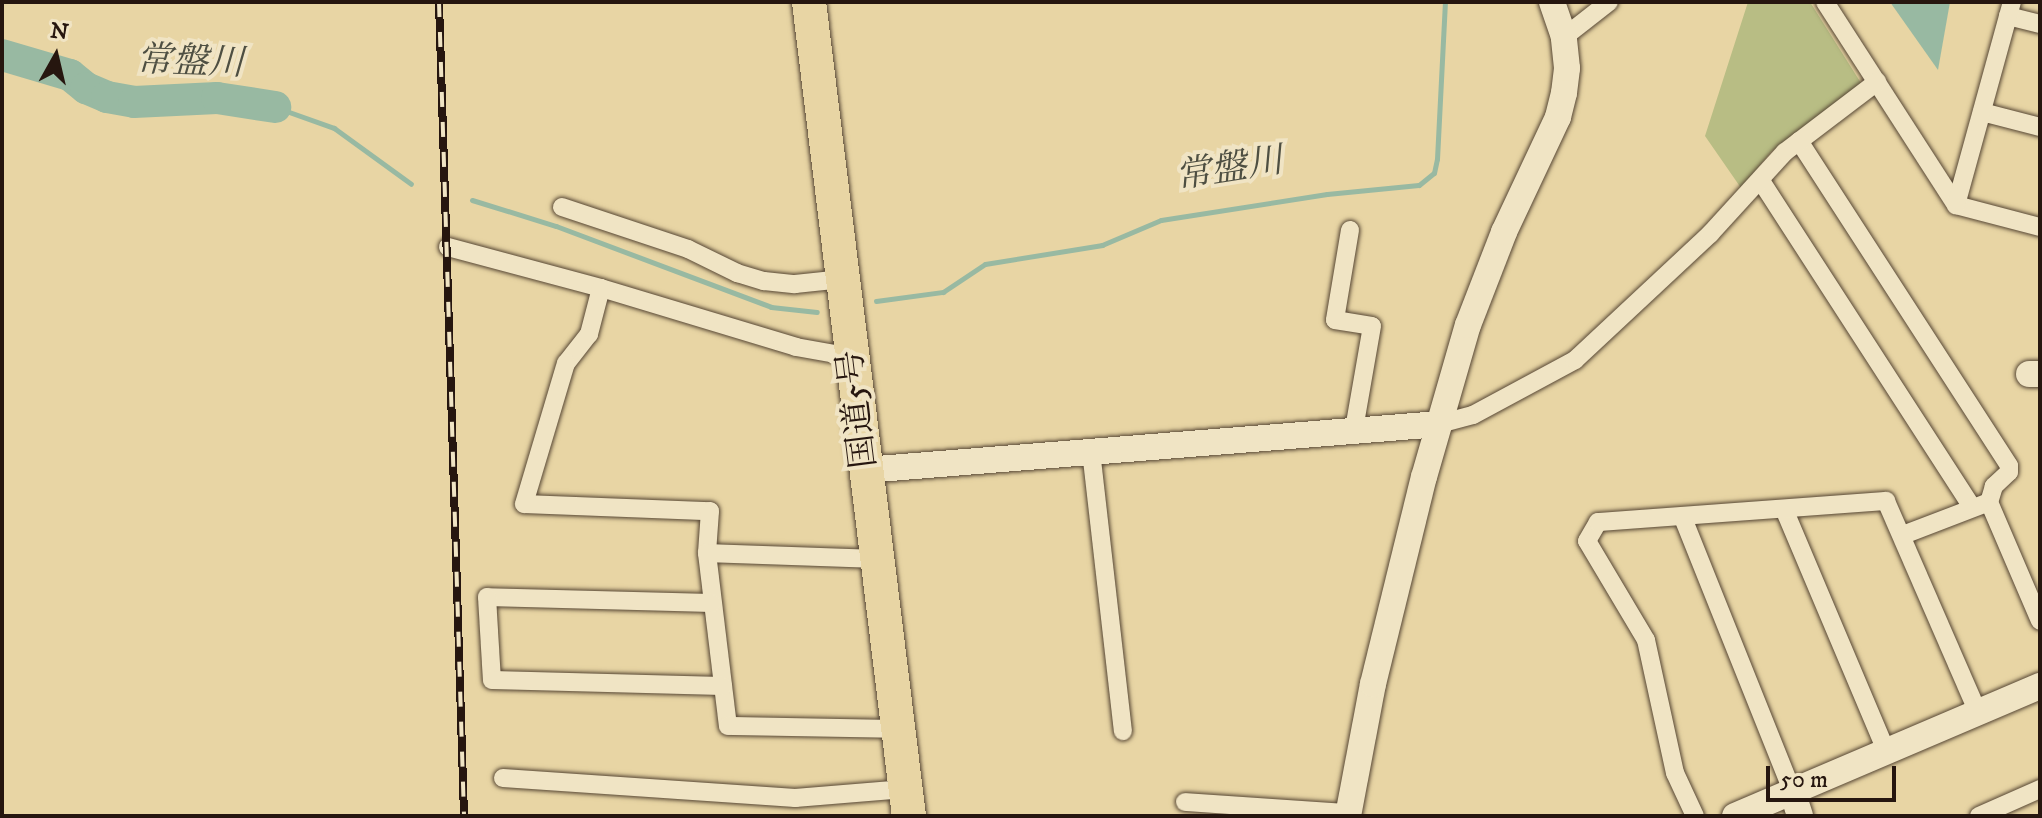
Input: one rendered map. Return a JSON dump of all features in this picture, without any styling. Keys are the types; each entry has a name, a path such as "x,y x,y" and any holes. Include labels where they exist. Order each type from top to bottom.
{"highway":[{"name":"国道5号","path":"809,2 907,802"}],"street":[{"path":"1185,802 1348,814 1373,684 1439,424 1485,278 1558,117 1567,68 1564,37 1552,2"},
{"path":"1564,37 1609,2"},
{"path":"1825,2 1956,205 2040,227"},
{"path":"1956,205 2010,9 2040,24"},
{"path":"865,470 1439,424 1473,415 1575,360 1673,271 1799,141 1877,82"},
{"path":"1982,112 2040,127"},
{"path":"1799,141 2009,466 2009,472 1980,504 1903,535"},
{"path":"1761,181 1980,504 2040,621"},
{"path":"562,207 688,249 737,273 764,281 795,284 843,279"},
{"path":"1350,230 1335,320 1372,326 1354,429"},
{"path":"448,247 601,288 796,347 852,357"},
{"path":"601,288 589,334 566,363 524,504 710,511 707,553 728,726 898,729"},
{"path":"1091,451 1123,731"},
{"path":"1695,816 1675,773 1646,640 1587,541 1598,522 1886,501 1978,713"},
{"path":"1784,509 1886,751"},
{"path":"1683,518 1800,816"},
{"path":"707,553 876,559"},
{"path":"712,603 487,597 492,680 723,686"},
{"path":"1735,816 2040,686"},
{"path":"503,778 795,798 907,802"},
{"path":"1979,816 2010,809 2040,789"}],"green space":[{"path":"1748,2 1810,2 1861,83 1771,152 1741,188 1705,136"}],"shaded area":[{"path":"1890,2 1950,2 1938,70"}],"waterway":[{"name":"常盤川","path":"876,301 943,292 985,264 1102,245 1161,220 1327,194 1419,185 1434,173 1437,159 1445,2"},
{"name":"常盤川","path":"2,55 70,75 86,88 107,97 134,102 217,98 275,107"},
{"name":"常盤川","path":"275,107 334,128 411,184"},
{"name":"常盤川","path":"472,200 556,226 771,307 817,312"}],"railway":[{"path":"439,2 464,816"}]}
